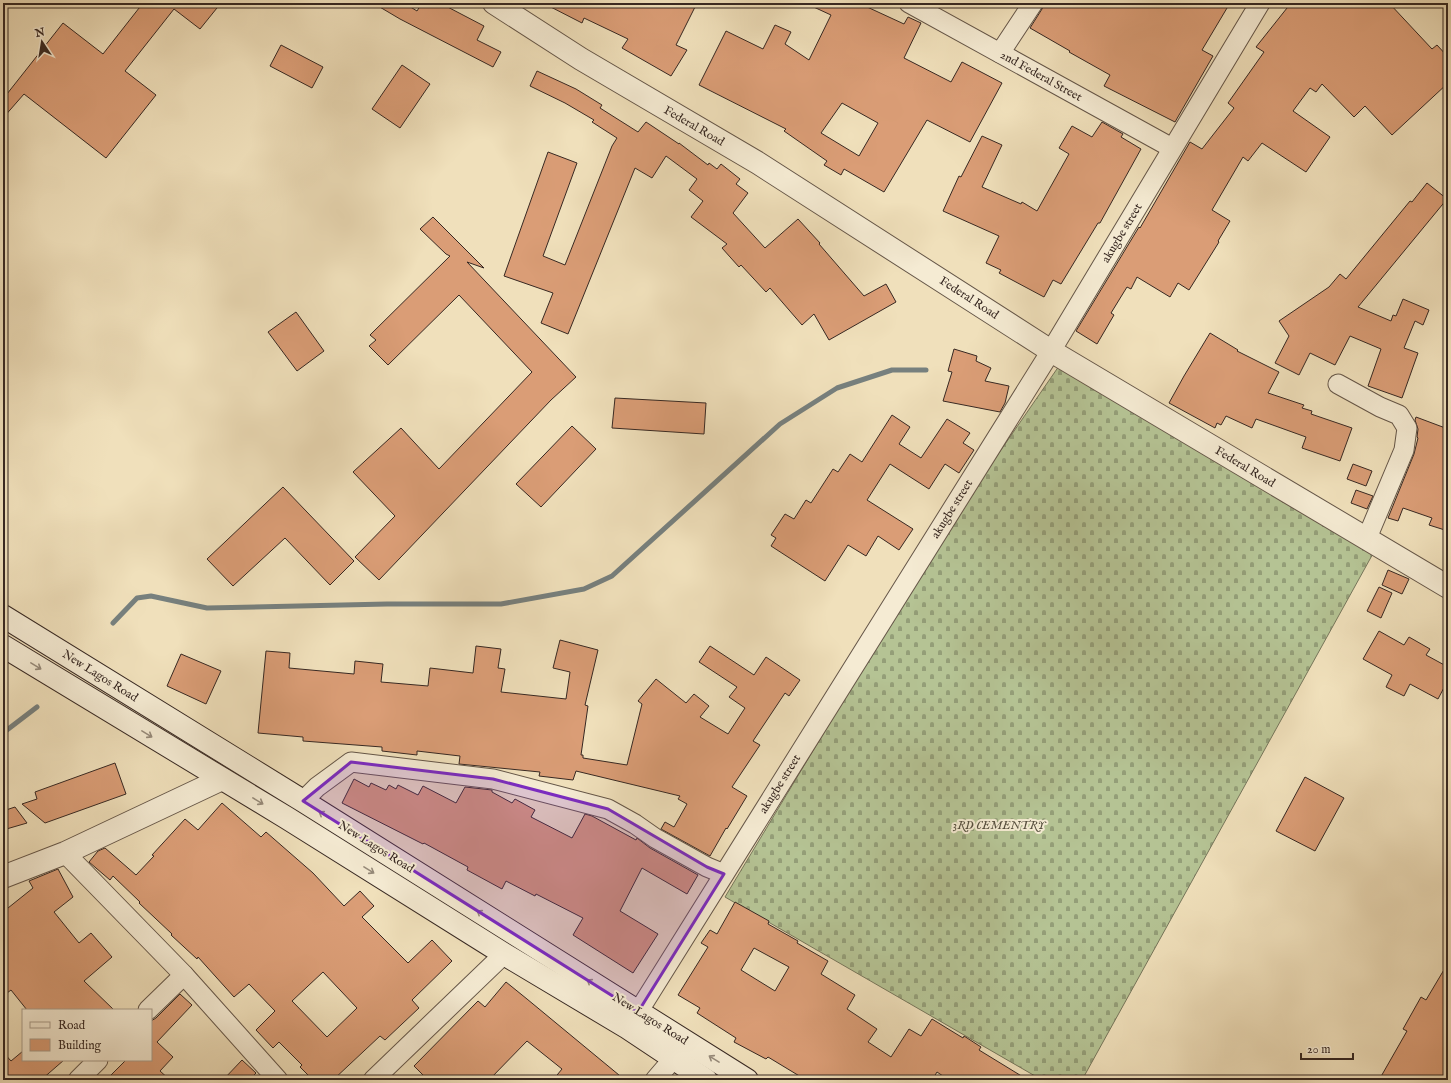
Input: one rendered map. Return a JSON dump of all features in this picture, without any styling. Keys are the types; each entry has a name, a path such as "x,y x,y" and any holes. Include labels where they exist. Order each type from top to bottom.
{"main road":[{"name":"Federal Road","path":"494,3 581,59 758,163 1051,352 1448,586"},
{"name":"New Lagos Road","path":"3,616 303,801 747,1080"},
{"name":"New Lagos Road","path":"3,646 222,779 504,954 628,1028 706,1080"},
{"path":"3,877 66,853 222,779"}],"street":[{"name":"2nd Federal Street","path":"909,3 1172,148"},
{"path":"1000,53 1033,3"},
{"name":"akugbe street","path":"638,1012 1051,352 1260,3"},
{"path":"1338,384 1380,407 1399,415 1407,428 1404,450 1366,538"},
{"path":"303,801 317,787 351,762 492,779 608,809 707,868 724,874"},
{"path":"66,853 184,974 278,1080"},
{"path":"373,1080 504,954"},
{"path":"149,1009 184,974"},
{"path":"655,1080 673,1059"},
{"path":"78,1080 97,1061"}],"highlighted area":[{"path":"351,762 493,779 608,809 707,867 724,874 638,1012 303,801"}],"green space":[{"name":"3RD CEMENTRY","path":"1059,366 1375,550 1082,1080 1042,1080 725,897 947,528"}],"building":[{"path":"143,3 221,3 200,29 174,9 125,71 156,95 106,158 24,94 3,118 3,99 63,23 103,54"},
{"path":"373,3 404,3 417,11 422,3 440,3 484,26 477,40 501,52 493,67 400,19"},
{"path":"543,3 697,3 676,45 687,50 671,76 622,48 628,39 584,18 582,23"},
{"path":"805,3 867,3 865,6 904,24 908,17 921,23 904,58 951,82 962,62 1002,83 970,142 927,120 884,192 844,169 841,175 824,165 827,161 784,131 786,129 699,85 726,31 763,49 775,25 791,32 785,44 809,60 831,15","holes":["842,103 878,123 859,156 821,133"]},
{"path":"1044,3 1230,3 1202,50 1213,56 1175,122 1104,86 1110,75 1030,28"},
{"path":"1291,3 1389,3 1432,49 1437,45 1448,57 1448,83 1392,135 1365,106 1354,117 1322,84 1316,92 1310,88 1293,111 1330,137 1306,172 1262,143 1248,161 1243,157 1212,210 1230,221 1218,241 1219,242 1189,290 1178,283 1170,297 1137,277 1131,289 1127,287 1111,313 1114,315 1097,344 1076,331 1139,227 1140,228 1190,142 1202,149 1234,108 1228,103 1264,52 1256,47"},
{"path":"281,45 323,67 312,88 270,66"},
{"path":"402,65 430,84 400,128 372,109"},
{"path":"537,71 576,89 602,105 600,108 638,132 646,122 679,143 708,165 709,163 717,169 721,164 740,179 736,184 748,193 733,213 765,248 798,219 864,296 886,284 896,302 829,340 814,314 802,325 770,288 766,292 741,265 739,267 722,248 727,244 691,217 703,201 689,190 697,179 666,156 652,178 635,168 568,334 541,323 553,293 504,276 548,152 577,163 543,256 565,265 612,146 617,138 592,122 594,120 565,103 530,86"},
{"path":"1102,122 1123,134 1121,137 1141,149 1100,223 1098,223 1061,284 1053,280 1044,297 999,273 1001,270 986,263 999,236 943,211 959,176 961,177 982,136 1002,145 982,187 1021,204 1022,202 1037,211 1069,154 1059,148 1072,126 1092,137"},
{"path":"1427,183 1447,199 1358,307 1391,321 1393,315 1396,316 1403,299 1429,310 1423,325 1415,321 1404,348 1418,353 1402,398 1368,386 1381,349 1350,336 1335,365 1310,353 1299,375 1275,363 1289,336 1279,321 1329,287 1340,274 1346,279 1410,201 1412,202"},
{"path":"433,217 484,268 467,262 576,377 551,400 379,580 355,557 395,516 353,472 401,428 439,469 532,372 459,295 388,365 369,346 376,340 370,335 450,256 420,229"},
{"path":"296,312 324,351 297,371 268,332"},
{"path":"1210,333 1238,350 1237,351 1279,372 1268,393 1304,405 1302,408 1312,411 1311,414 1352,428 1340,461 1302,448 1306,437 1256,419 1252,428 1226,416 1221,425 1217,423 1215,428 1169,403"},
{"path":"954,349 977,356 976,361 991,368 985,381 1009,386 1005,403 1000,412 943,401 952,372 948,371"},
{"path":"615,398 706,403 704,434 612,428"},
{"path":"892,415 910,427 899,444 921,458 947,419 970,433 963,443 974,450 959,473 945,464 929,489 890,464 867,500 913,529 899,550 878,536 866,556 848,545 825,581 771,546 776,538 771,535 785,514 794,519 806,500 811,503 833,469 838,472 850,454 862,462"},
{"path":"1416,417 1448,429 1448,531 1429,525 1432,518 1403,508 1398,521 1388,518 1414,454 1418,438 1418,429 1415,420"},
{"path":"572,426 596,449 541,507 516,484"},
{"path":"1353,464 1372,471 1366,486 1347,479"},
{"path":"283,487 354,561 330,585 285,538 233,586 207,559"},
{"path":"1356,490 1373,496 1367,509 1351,503"},
{"path":"1388,570 1409,579 1402,594 1382,585"},
{"path":"1379,587 1392,593 1381,618 1367,611"},
{"path":"1379,631 1404,645 1409,637 1430,649 1426,655 1448,667 1448,680 1438,699 1410,684 1404,696 1386,687 1392,675 1363,659"},
{"path":"560,640 598,650 585,705 588,706 581,755 583,755 583,758 627,765 642,704 638,701 656,679 686,703 694,694 709,706 700,717 728,734 745,708 729,697 737,687 699,662 710,646 754,675 766,657 800,680 789,696 785,693 753,741 760,745 732,787 747,796 710,856 661,829 665,822 674,827 687,804 678,799 680,796 576,771 573,780 539,776 540,772 459,764 460,756 417,751 417,755 382,751 382,747 303,741 303,737 258,733 266,651 290,653 289,668 354,674 355,661 383,664 381,682 428,686 430,668 473,673 476,646 501,649 498,668 505,669 501,692 566,699 570,672 553,668"},
{"path":"181,654 221,671 206,704 167,686"},
{"path":"115,763 126,794 45,823 22,804 37,799 35,792"},
{"path":"1305,777 1344,798 1315,851 1276,831"},
{"path":"354,779 369,787 371,783 386,790 389,785 396,789 398,785 418,795 423,786 456,803 465,787 492,790 492,792 512,803 515,799 535,810 531,817 572,838 585,814 592,816 636,840 637,838 650,848 698,875 687,894 642,868 620,911 658,934 633,973 573,935 583,918 536,894 535,896 506,881 502,889 467,870 468,867 424,843 423,844 342,803"},
{"path":"222,803 261,837 266,832 313,873 344,906 360,891 374,906 362,917 408,963 432,940 452,961 412,1000 419,1008 385,1040 380,1036 333,1080 313,1080 300,1067 302,1065 279,1042 273,1048 256,1030 275,1011 249,984 234,997 198,957 197,959 171,935 172,934 113,876 110,880 89,862 98,851 105,848 136,875 185,819 198,830","holes":["323,972 357,1008 327,1037 292,1001"]},
{"path":"15,807 27,823 3,830 3,811"},
{"path":"58,869 73,897 54,912 79,943 91,933 112,957 84,981 113,1009 26,1009 11,990 3,996 3,912 33,888 29,881"},
{"path":"735,902 769,921 768,924 798,941 797,943 828,961 821,974 855,995 847,1009 877,1029 868,1042 891,1057 909,1029 921,1036 932,1019 963,1038 964,1036 981,1047 979,1050 1028,1080 949,1080 937,1072 932,1080 806,1080 768,1057 766,1059 734,1042 736,1038 697,1013 700,1008 678,995 708,947 701,943 710,930 717,934","holes":["754,948 789,967 775,991 741,970"]},
{"path":"1448,963 1448,1080 1379,1080 1407,1031 1403,1029 1421,997 1426,1000"},
{"path":"506,982 625,1080 553,1080 562,1069 527,1041 489,1080 428,1080 414,1066 478,1001 485,1007"},
{"path":"180,994 192,1005 157,1042 173,1057 160,1071 170,1080 106,1080 125,1061 152,1061 152,1020"},
{"path":"3,1052 11,1061 22,1052 22,1061 63,1061 41,1080 3,1080"},
{"path":"242,1060 256,1073 249,1080 223,1080"}],"waterway":[{"path":"113,623 137,598 151,596 207,608 387,604 501,604 584,589 612,576 780,424 837,388 892,370 926,370"},
{"path":"3,733 37,707"}]}
